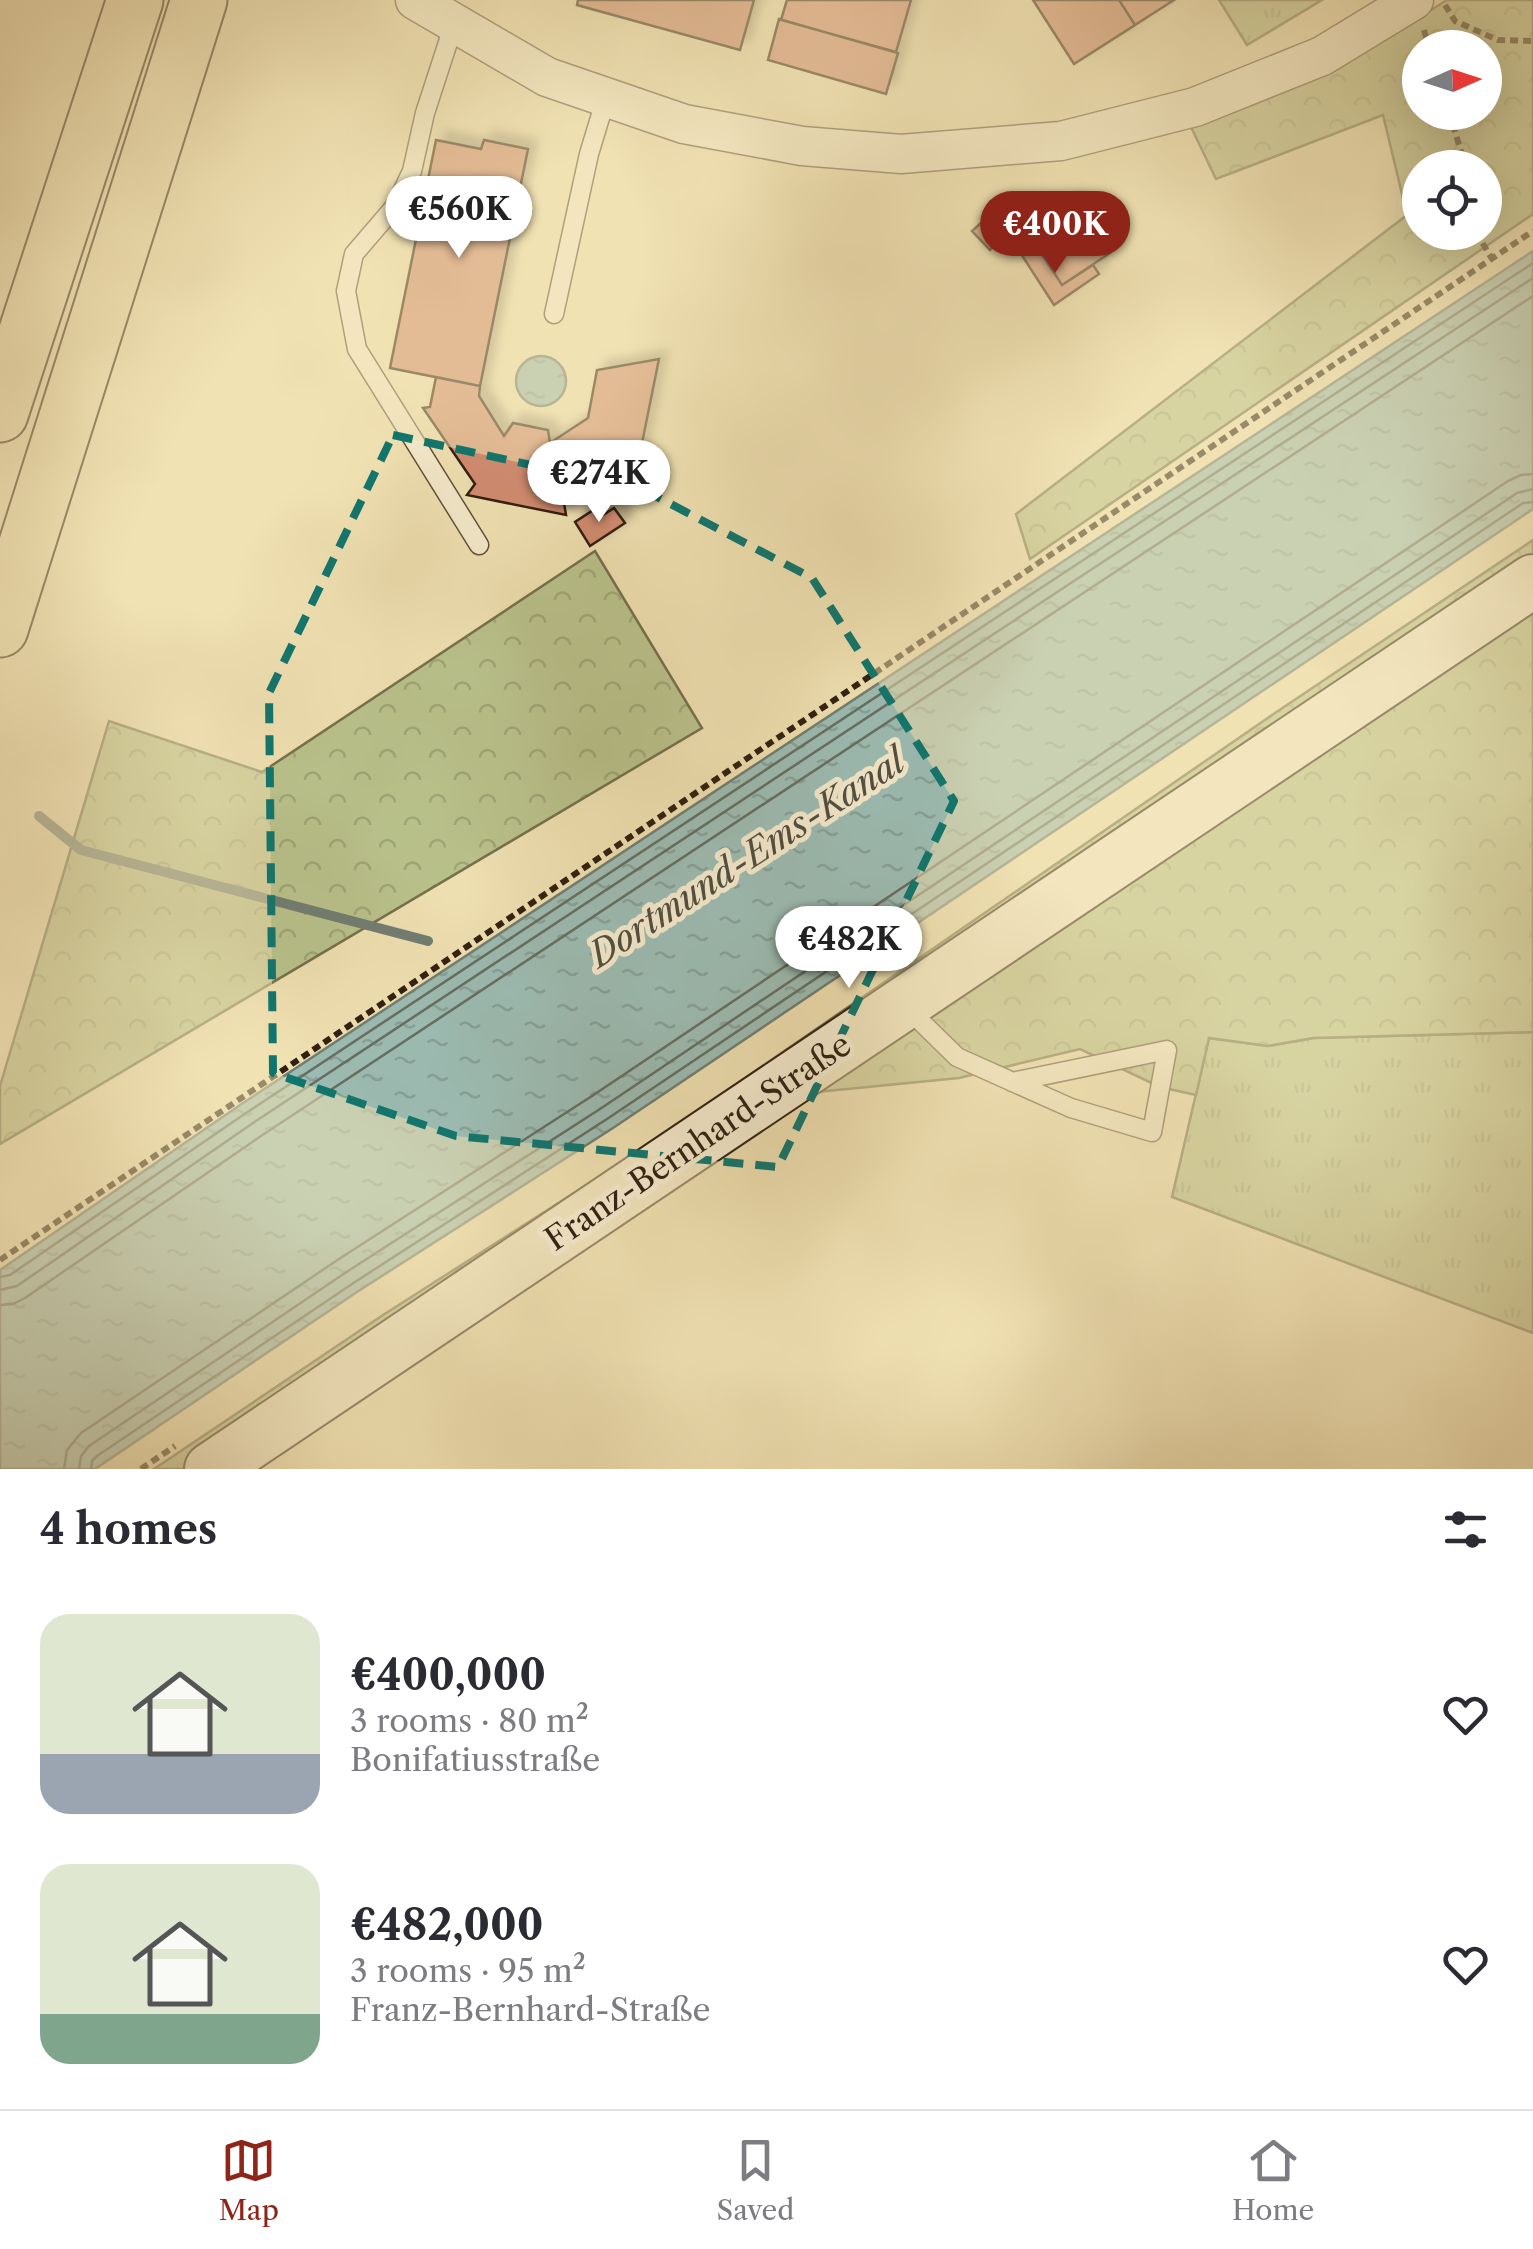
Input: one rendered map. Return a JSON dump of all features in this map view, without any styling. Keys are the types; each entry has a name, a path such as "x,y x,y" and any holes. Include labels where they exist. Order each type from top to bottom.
{"highway":[{"path":"0,414 135,0"},
{"path":"0,630 199,0"}],"street":[{"path":"415,0 546,77 684,124 802,146 901,154 1061,141 1194,107 1322,56 1414,0"},
{"name":"Franz-Bernhard-Straße","path":"211,1469 1533,581"}],"lane":[{"path":"454,24 425,112 412,171 396,205 354,254 346,291 356,349 479,545"},
{"path":"554,314 588,154 606,98"},
{"path":"904,1004 957,1057 1012,1082 1071,1108 1152,1132 1167,1050 1012,1082"}],"path":[{"path":"1442,0 1455,21 1498,40 1533,41"},
{"path":"0,1260 1533,231"},
{"path":"1487,250 1492,258"}],"highlighted area":[{"path":"393,435 642,489 812,578 954,801 778,1167 456,1136 273,1073 269,693"}],"green space":[{"path":"1219,0 1322,0 1247,45"},
{"path":"1447,0 1533,0 1533,214 1502,235 1502,150 1402,150 1402,194 1383,115 1216,179 1191,127 1333,72"},
{"path":"1402,219 1402,250 1481,250 1030,559 1016,514"},
{"path":"1533,540 1533,1032 1313,1038 1268,1046 1209,1038 1196,1095 1160,1087 1080,1049 959,1078 766,1097 211,1469 154,1469 380,1317 632,1156"},
{"path":"595,551 702,728 0,1144 0,1086 109,721 262,772"},
{"path":"1533,1032 1533,1333 1172,1197 1209,1038 1268,1046 1313,1038"}],"water":[{"name":"Dortmund-Ems-Kanal","path":"1533,251 1533,509 613,1128 360,1290 95,1469 0,1469 0,1270 240,1105"},
{"path":"541,356 559,363 566,381 559,399 541,406 523,399 516,381 523,363"}],"building":[{"path":"578,0 754,0 740,50 577,5"},
{"path":"787,0 911,0 896,52 781,20"},
{"path":"1033,0 1119,0 1135,25 1074,64"},
{"path":"1119,0 1174,0 1135,25"},
{"path":"779,19 898,53 886,94 768,60"},
{"path":"436,140 481,149 484,140 528,149 480,386 390,368"},
{"path":"1074,200 1110,253 1062,285 1027,231"},
{"path":"982,222 999,241 990,250 972,231"},
{"path":"1036,245 1062,285 1093,265 1099,274 1054,305 1021,254"},
{"path":"659,359 640,453 564,503 566,515 467,495 475,484 423,408 430,407 436,377 480,386 479,396 504,436 513,423 548,430 550,443 588,418 597,370"},
{"path":"598,507 603,515 614,508 625,523 590,546 575,522"}],"waterway":[{"path":"39,816 81,850 428,941"}]}
